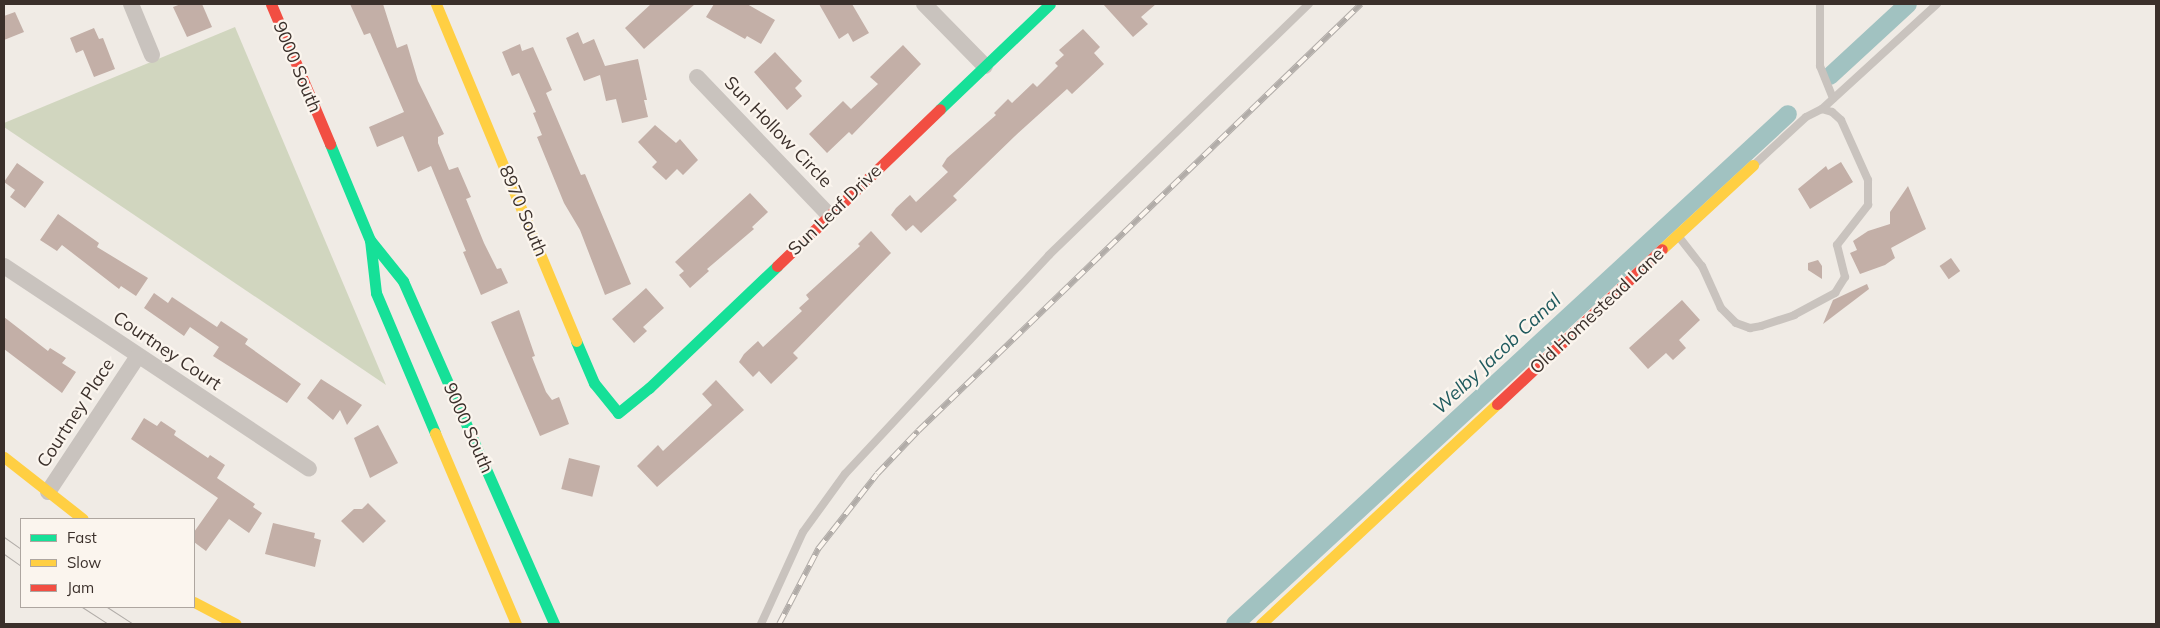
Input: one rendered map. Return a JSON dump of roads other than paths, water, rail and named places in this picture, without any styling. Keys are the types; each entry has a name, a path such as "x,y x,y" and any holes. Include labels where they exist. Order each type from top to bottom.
{"street":[{"path":"131,4 152,55"},
{"name":"9000 South","path":"270,4 370,240 403,281 554,624"},
{"name":"8970 South","path":"436,4 594,383 618,413"},
{"path":"924,4 985,66"},
{"name":"Sun Leaf Drive","path":"618,413 649,388 1050,4"},
{"name":"Sun Hollow Circle","path":"697,77 829,215"},
{"name":"Old Homestead Lane","path":"1261,624 1753,166"},
{"name":"9000 South","path":"370,240 376,293 516,624"},
{"name":"Courtney Court","path":"4,266 309,469"},
{"name":"Courtney Place","path":"48,492 138,356"},
{"path":"4,457 82,518"},
{"path":"195,603 236,624"}],"lane":[{"path":"761,624 803,532 845,474 1049,255 1309,4"},
{"path":"1820,4 1820,66 1833,99"},
{"name":"Old Homestead Lane","path":"1753,166 1806,117 1822,110 1937,4"},
{"path":"1678,235 1702,266 1721,308 1736,322 1750,328 1772,322 1835,293 1845,277 1837,245 1868,204 1868,180 1841,120 1832,112 1822,110"}],"waterway":[{"name":"Welby Jacob Canal","path":"1830,76 1908,4"},
{"name":"Welby Jacob Canal","path":"1235,624 1788,114"}],"tram line":[{"path":"4,537 20,548"},
{"path":"4,554 20,565"},
{"path":"84,608 108,624"},
{"path":"109,608 133,624"}],"railway":[{"path":"779,624 818,549 877,474 918,431 1361,4"}]}
